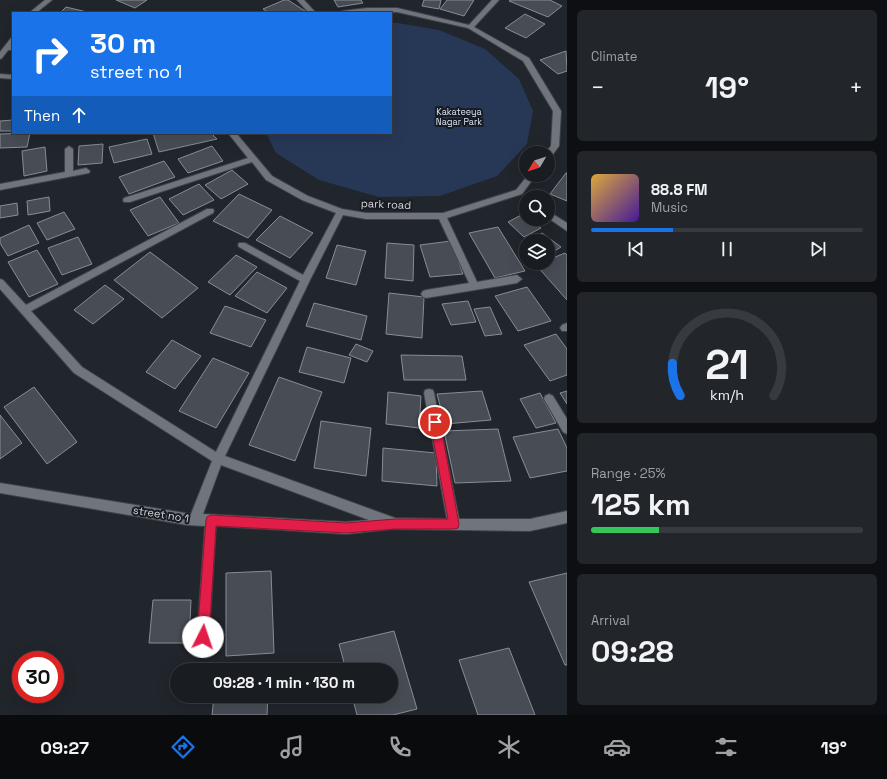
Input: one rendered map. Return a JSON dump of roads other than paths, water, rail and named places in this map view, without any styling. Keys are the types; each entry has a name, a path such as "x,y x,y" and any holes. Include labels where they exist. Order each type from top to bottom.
{"street":[{"path":"31,12 34,0"},
{"path":"32,12 49,0"},
{"path":"300,0 312,12"},
{"path":"470,27 496,0"},
{"path":"350,12 367,10 397,10 470,27 526,60 557,111 555,146"},
{"path":"0,57 10,48"},
{"path":"0,76 12,77"},
{"name":"park road","path":"233,134 269,178 305,198 341,212 366,216 442,216 519,196"},
{"path":"69,150 69,174"},
{"path":"127,200 253,159"},
{"path":"0,187 86,171"},
{"path":"25,310 210,212"},
{"path":"195,519 218,459 305,280 341,212"},
{"path":"442,216 475,287"},
{"path":"555,219 567,228"},
{"path":"242,245 305,280"},
{"path":"426,294 517,279"},
{"path":"0,283 78,370 218,459 395,524"},
{"path":"430,393 454,524"},
{"path":"549,399 567,429"},
{"name":"street no 1","path":"0,488 195,519 346,528 395,524 530,525 567,517"},
{"path":"202,651 211,520"}],"park label":[{"name":"Kakateeya Nagar Park","path":"459,118"}]}
